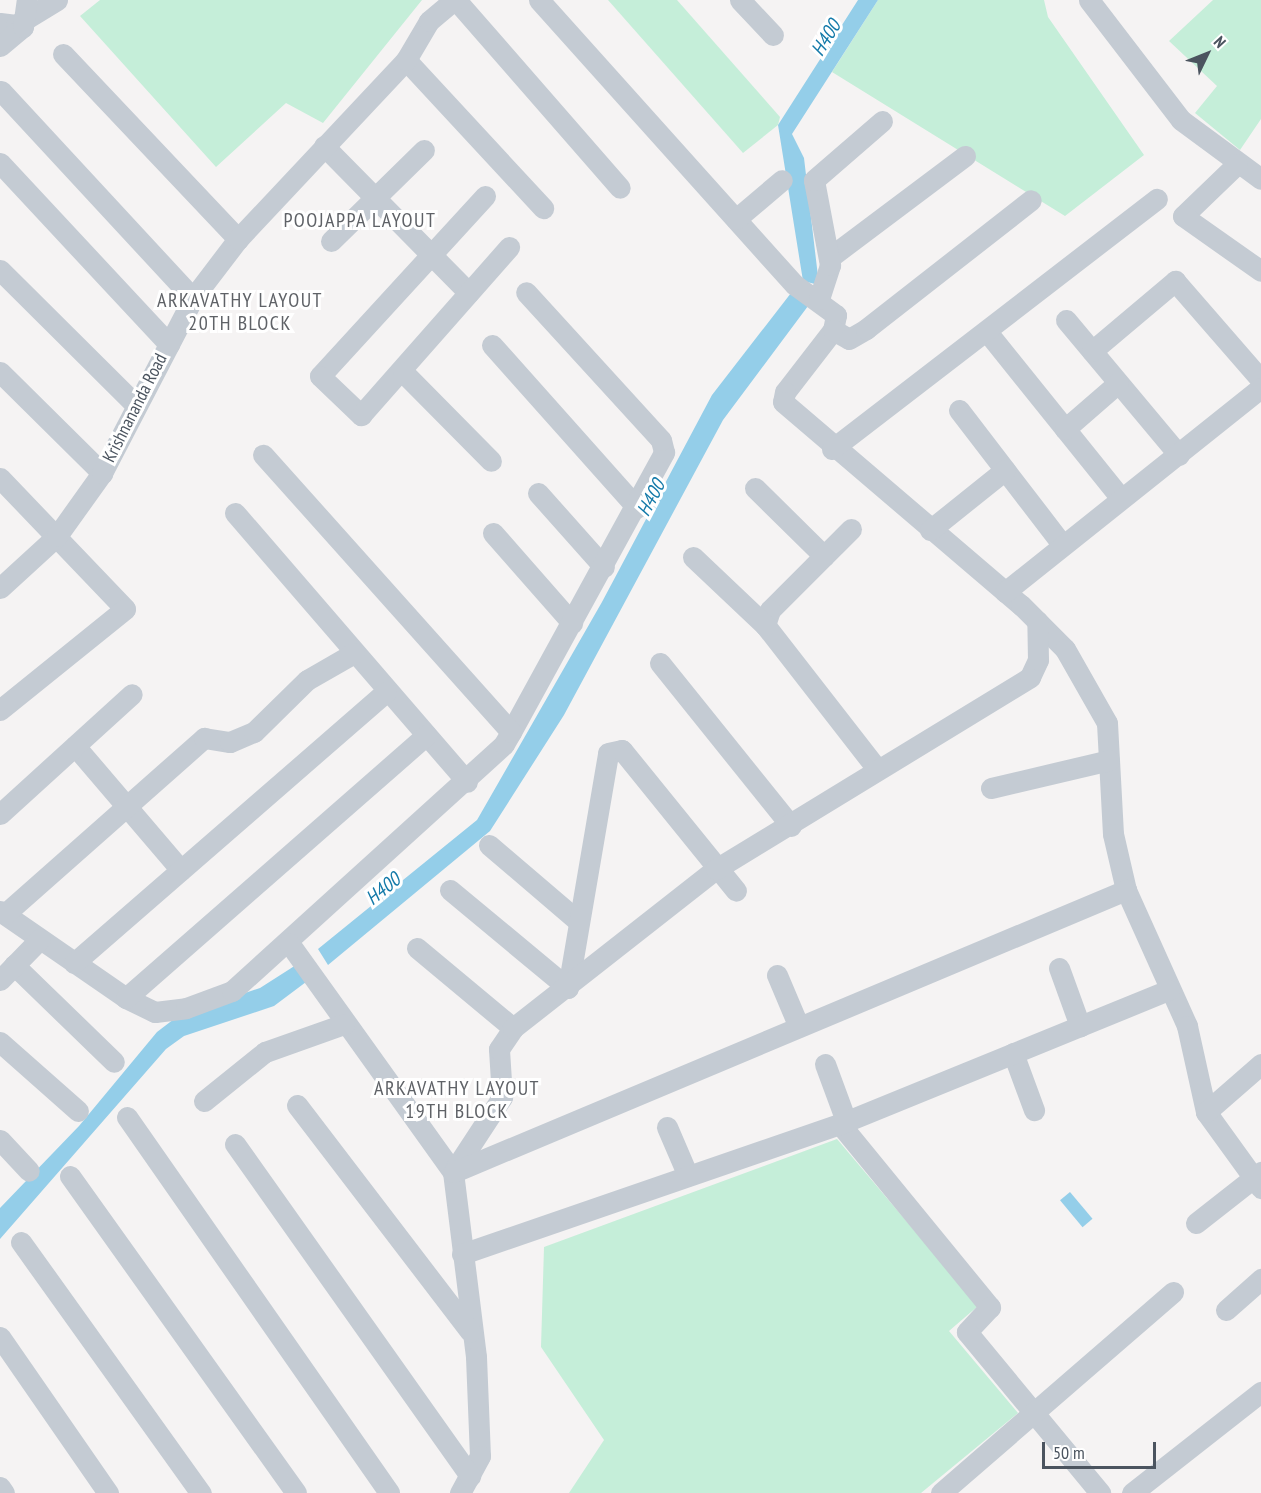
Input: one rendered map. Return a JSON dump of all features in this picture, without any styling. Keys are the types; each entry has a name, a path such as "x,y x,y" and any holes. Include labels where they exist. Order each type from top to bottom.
{"street":[{"path":"0,23 27,10 57,0"},
{"path":"455,0 620,188"},
{"name":"Krishnananda Road","path":"0,588 57,536 102,473 134,403 193,298 238,239 406,60 429,21 455,0"},
{"path":"539,0 736,219 809,292 836,315 833,330 783,398 832,449 1005,592 1065,649 1107,723 1113,834 1126,890 1187,1026 1206,1112 1258,1180 1196,1223"},
{"path":"740,0 773,35"},
{"path":"1089,0 1181,120 1237,164 1261,179"},
{"path":"0,46 27,10"},
{"path":"63,54 238,239"},
{"path":"406,60 543,208"},
{"path":"1,91 193,298"},
{"path":"829,258 814,180 882,121"},
{"path":"324,146 469,293"},
{"path":"331,241 424,150"},
{"path":"809,292 829,258 965,156"},
{"path":"0,163 169,344"},
{"path":"1237,164 1183,216 1261,271"},
{"path":"736,219 782,180"},
{"path":"485,196 320,376 361,415 403,372 509,247"},
{"path":"832,449 988,333 1157,199"},
{"path":"833,330 840,338 849,339 866,329 1031,200"},
{"path":"0,270 134,403"},
{"path":"1092,351 1175,281 1261,380"},
{"path":"354,653 307,680 254,732 230,742 204,738 2,913 126,998 155,1012 186,1008 232,991 298,957 467,782 511,732 663,459 662,440 526,292"},
{"path":"1066,320 1179,455"},
{"path":"988,333 1120,497"},
{"path":"492,345 637,508"},
{"path":"0,372 102,473"},
{"path":"403,372 491,461"},
{"path":"1065,429 1118,383"},
{"path":"1005,592 1120,497 1179,455 1261,388"},
{"path":"959,410 1062,544"},
{"path":"263,455 511,732"},
{"path":"930,530 1005,470"},
{"path":"0,478 125,609 1,707"},
{"path":"755,488 824,556"},
{"path":"538,493 604,567"},
{"path":"235,513 386,692 467,782"},
{"path":"765,625 770,610 851,529"},
{"path":"494,533 572,622"},
{"path":"693,557 765,625 877,769"},
{"path":"453,1172 502,1097 500,1049 513,1028 568,988 716,869 790,826 877,769 1030,677 1038,660 1037,621"},
{"path":"660,663 790,826"},
{"path":"74,963 386,692"},
{"path":"0,814 132,693"},
{"path":"126,998 426,735"},
{"path":"75,746 127,804 181,870"},
{"path":"568,988 603,757 613,750 622,750 736,891"},
{"path":"991,788 1109,760"},
{"path":"489,845 578,921"},
{"path":"450,890 568,988"},
{"path":"453,1172 1126,890"},
{"path":"40,939 7,973 114,1062"},
{"path":"417,948 513,1028"},
{"path":"235,1144 465,1484 480,1456 453,1172 344,1024 298,957"},
{"path":"1059,968 1080,1026"},
{"path":"777,975 799,1027"},
{"path":"462,1254 843,1123 1169,990"},
{"path":"204,1101 265,1052 344,1024"},
{"path":"0,1042 78,1111"},
{"path":"1013,1053 1034,1110"},
{"path":"825,1064 843,1123 990,1307 967,1332 1100,1493"},
{"path":"1206,1112 1261,1064"},
{"path":"297,1105 470,1332"},
{"path":"127,1117 389,1493"},
{"path":"667,1127 688,1176"},
{"path":"3,1150 29,1171"},
{"path":"70,1176 296,1493"},
{"path":"21,1242 201,1493"},
{"path":"1226,1310 1261,1279"},
{"path":"941,1493 1036,1415 1173,1292"},
{"path":"0,1337 108,1493"},
{"path":"1132,1493 1261,1392"},
{"path":"0,1487 4,1493"}],"green space":[{"path":"100,0 422,0 323,123 286,103 216,167 80,16"},
{"path":"608,0 677,0 780,117 778,125 743,153"},
{"path":"878,0 1044,0 1048,17 1144,155 1065,216 832,72"},
{"path":"1213,0 1261,0 1261,119 1240,150 1195,113 1217,86 1169,41"},
{"path":"837,1139 978,1306 949,1331 1018,1413 921,1493 569,1493 604,1440 541,1347 544,1247"}],"water":[{"path":"858,0 878,0 792,134 804,158 819,285 803,281 778,125"},
{"path":"791,293 811,302 723,420 564,715 490,831 328,965 318,949 477,820 602,602 712,395"},
{"path":"296,965 306,982 274,1006 184,1036 166,1049 0,1239 0,1208 79,1126 157,1032 178,1016 260,988"},
{"path":"1070,1192 1092,1219 1083,1227 1060,1200"}],"district":[{"name":"POOJAPPA LAYOUT","path":"360,220"},
{"name":"ARKAVATHY LAYOUT 20TH BLOCK","path":"240,312"},
{"name":"ARKAVATHY LAYOUT 19TH BLOCK","path":"457,1100"}],"water label":[{"name":"H400","path":"826,38"},
{"name":"H400","path":"651,498"},
{"name":"H400","path":"383,889"}]}
